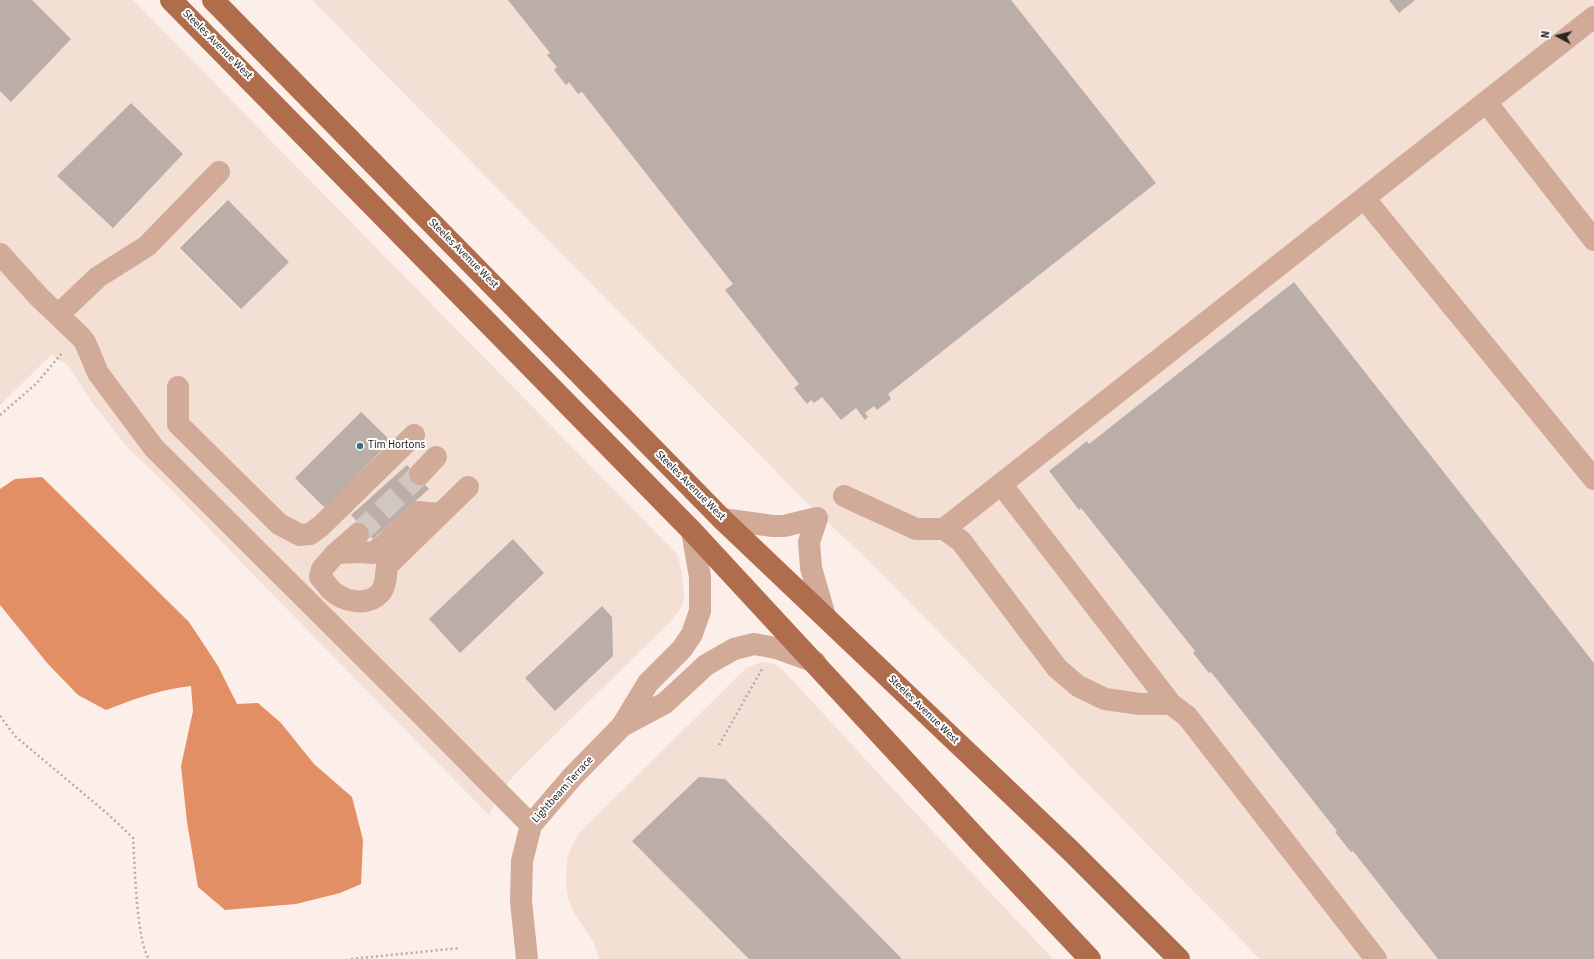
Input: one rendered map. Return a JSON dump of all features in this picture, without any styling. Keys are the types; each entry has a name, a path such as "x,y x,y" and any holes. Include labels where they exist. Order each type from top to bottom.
{"main road":[{"name":"Steeles Avenue West","path":"171,0 692,531 1090,959"},
{"name":"Steeles Avenue West","path":"213,0 722,518 1071,851 1179,959"}],"street":[{"path":"944,529 1594,17"},
{"path":"1486,102 1594,240"},
{"path":"58,315 98,277 147,246 218,172"},
{"path":"1364,198 1594,479"},
{"path":"0,254 39,297 85,342 98,372 154,448 531,825"},
{"path":"178,387 178,424 279,524 300,535 310,534 321,526 414,434"},
{"path":"420,474 436,457"},
{"path":"1001,484 1171,704 1187,716 1376,959"},
{"path":"358,534 336,553 322,569 320,577 331,590 344,598 356,602 368,601 381,593 386,579 387,566 468,487"},
{"path":"844,496 916,529 944,529 961,541 1057,668 1078,686 1105,699 1140,704 1171,704"},
{"path":"336,553 373,553 384,545 418,512 440,514"},
{"path":"722,518 773,526 791,526 817,518 809,542 811,568 824,616"},
{"name":"Lightbeam Terrace","path":"527,959 521,901 522,861 531,825 573,776 622,726 648,683 682,650 692,634 700,612 700,577 692,531"},
{"name":"Lightbeam Terrace","path":"622,726 665,703 706,665 734,649 754,644 776,648 814,662"}],"path":[{"path":"0,415 36,384 64,352"},
{"path":"719,745 765,664"},
{"path":"0,716 15,736 110,815 133,838 139,925 146,954 149,959"},
{"path":"351,959 460,948"}],"shaded area":[{"path":"0,0 133,0 677,554 681,568 684,595 682,606 678,612 669,623 516,773 502,790 489,815 174,492 128,448 91,401 68,365 51,355 0,405"},
{"path":"312,0 1594,0 1594,959 1260,959 868,560 807,503"},
{"path":"42,477 189,622 218,666 237,704 258,703 281,723 314,764 352,797 363,840 361,884 340,893 296,904 225,910 198,887 187,822 181,766 193,711 191,686 169,689 106,710 78,695 48,664 0,605 0,489 15,479"},
{"path":"761,662 771,663 780,667 1053,959 599,959 593,941 573,911 568,898 566,872 567,859 572,845 580,832 746,668"}],"building":[{"path":"0,0 32,0 71,39 11,102 0,91"},
{"path":"508,0 1011,0 1156,183 888,394 891,399 877,410 874,406 865,413 868,417 865,420 856,408 841,420 822,397 814,403 811,400 807,404 794,388 799,384 725,290 733,284 582,92 578,94 569,82 566,85 554,70 557,67 547,55 550,53"},
{"path":"1389,0 1415,0 1399,13"},
{"path":"131,103 183,154 113,228 57,176"},
{"path":"228,200 289,262 241,309 180,248"},
{"path":"1294,282 1594,663 1594,959 1438,959 1353,851 1351,852 1335,832 1337,831 1211,672 1209,673 1193,653 1195,651 1081,508 1079,510 1049,471 1087,441 1089,444"},
{"path":"361,412 391,441 325,508 295,478"},
{"path":"407,465 429,489 373,539 351,515"},
{"path":"513,539 544,573 460,653 429,619"},
{"path":"602,606 612,617 613,656 555,711 525,678"},
{"path":"699,777 725,779 902,959 749,959 632,841"}],"tunnel":[{"path":"358,534 420,474"}],"place":[{"name":"Tim Hortons","path":"360,446"}]}
